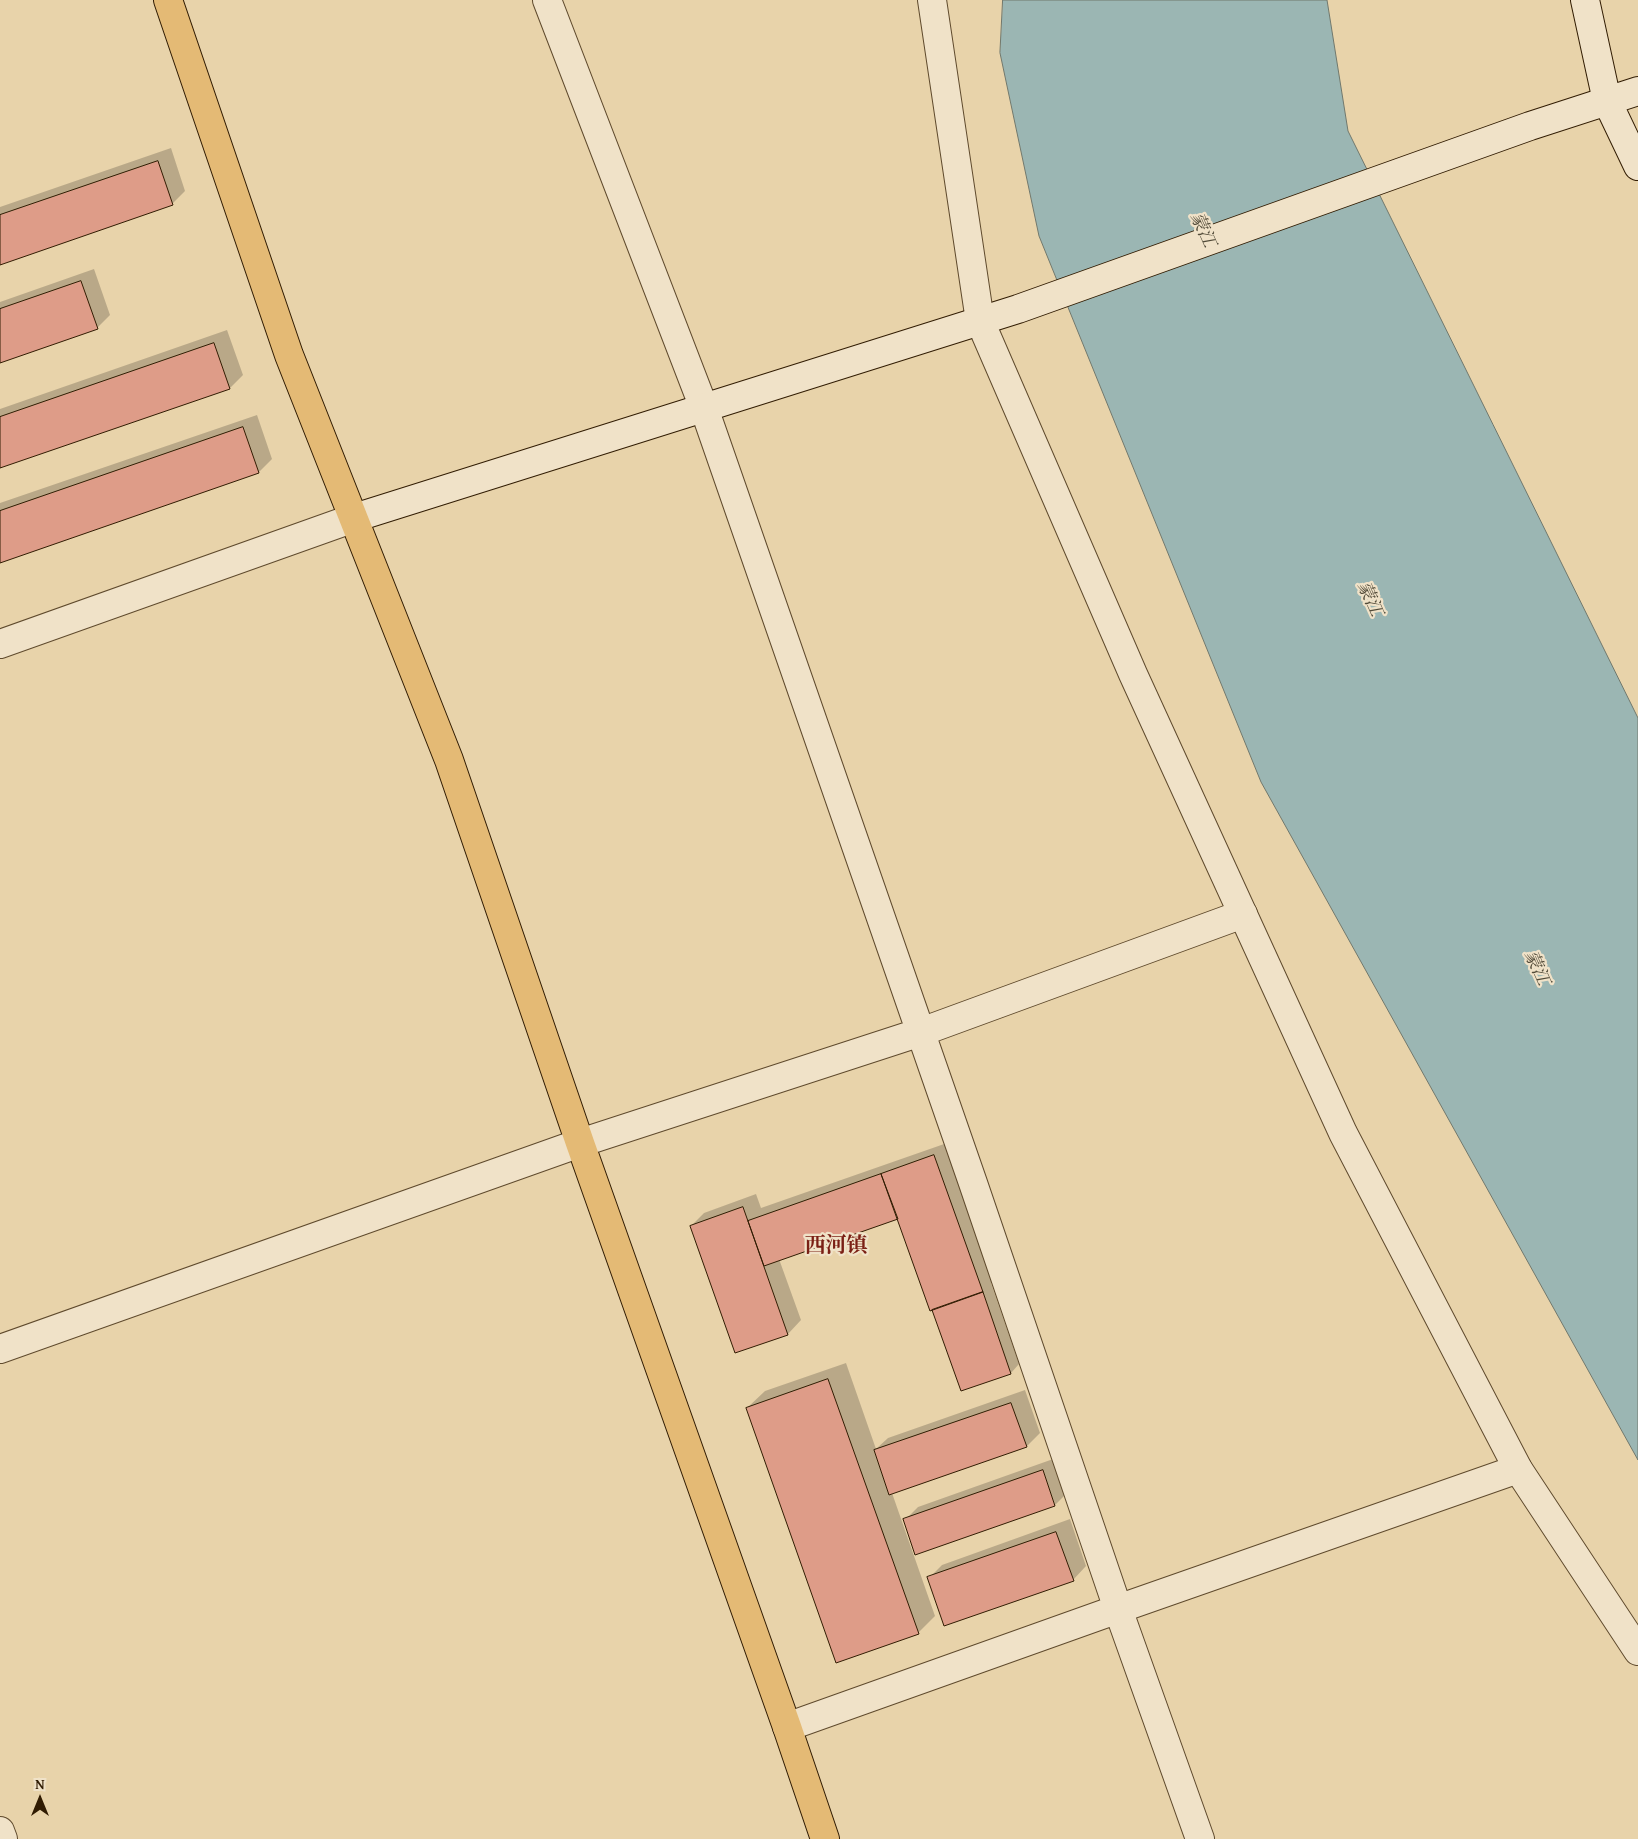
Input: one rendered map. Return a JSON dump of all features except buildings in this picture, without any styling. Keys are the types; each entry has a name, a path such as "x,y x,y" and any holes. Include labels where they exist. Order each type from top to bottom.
{"highway":[{"path":"168,0 289,355 449,760 580,1143 787,1727 824,1839"}],"street":[{"path":"547,0 704,408 921,1032 1118,1608 1200,1839"},
{"path":"932,0 980,321 1134,674 1343,1133 1518,1469 1638,1651"},
{"path":"1584,0 1607,101 1638,166"},
{"path":"0,644 354,518 1018,309 1530,126 1638,91"},
{"path":"0,1349 580,1143 921,1032 1243,914"},
{"path":"787,1727 1118,1608 1518,1469"},
{"path":"0,1832 3,1839"}],"water":[{"name":"蒙江","path":"1003,0 1327,0 1348,131 1638,718 1638,1460 1261,782 1039,236 1000,53"}],"district":[{"name":"西河镇","path":"836,1247"}]}
